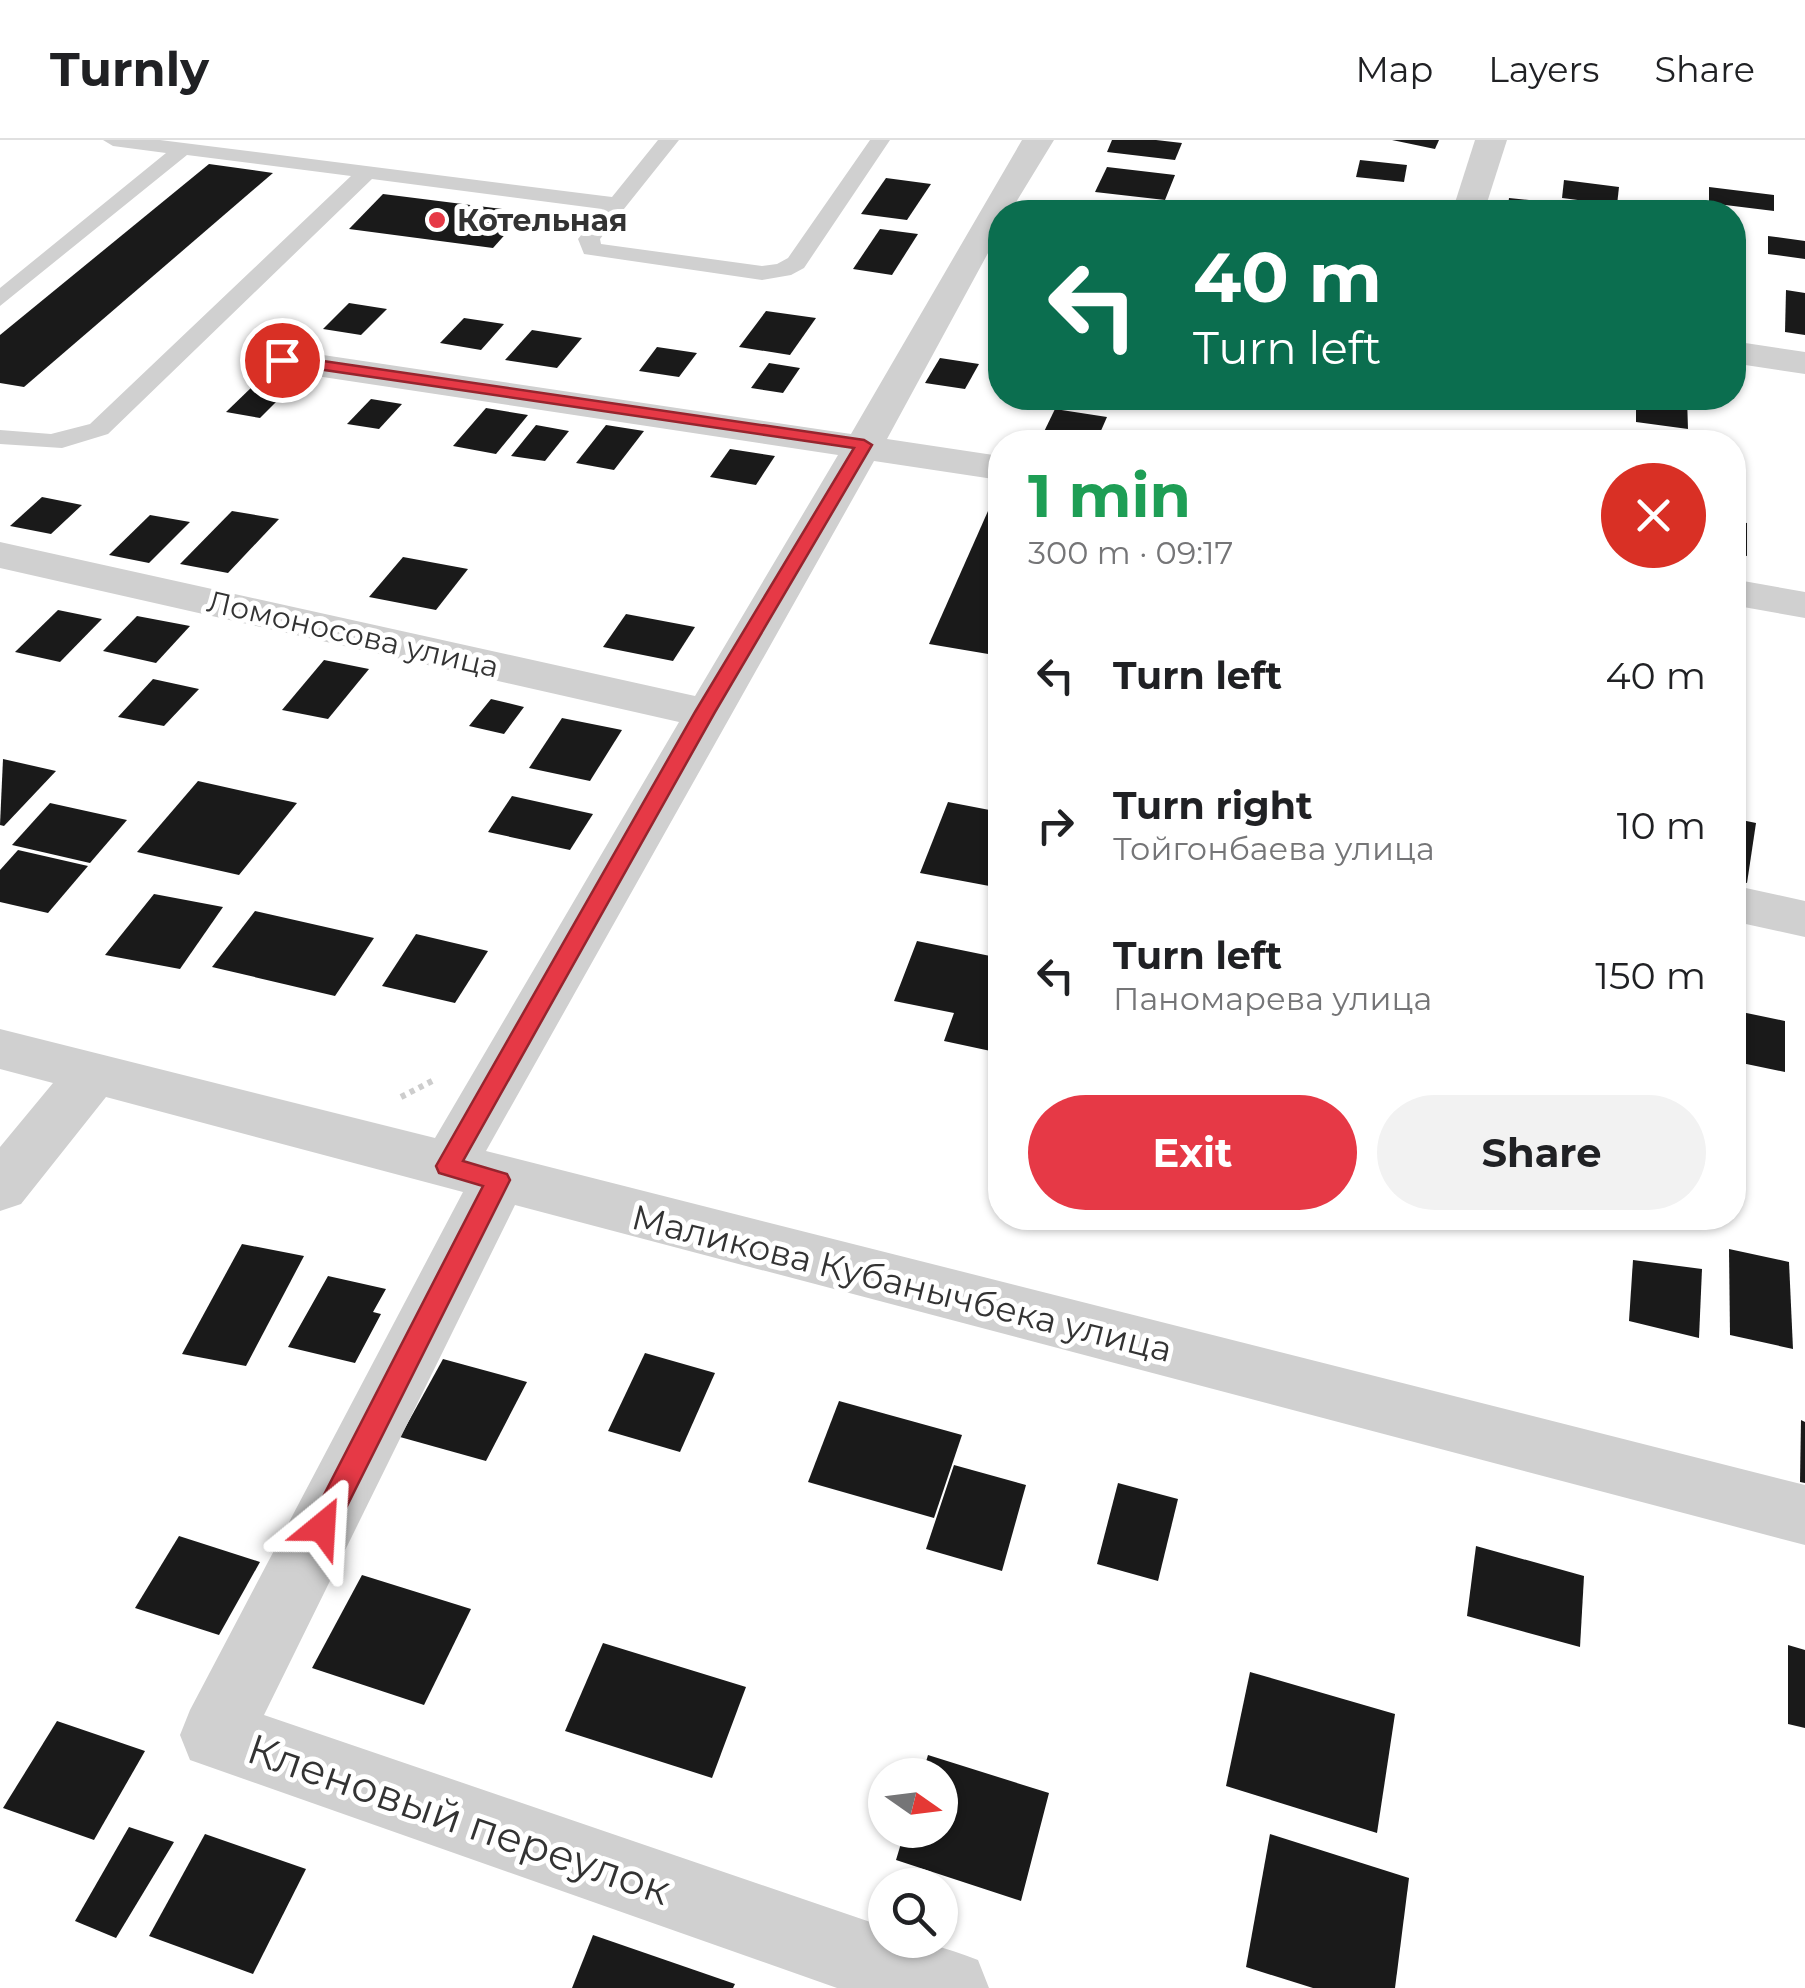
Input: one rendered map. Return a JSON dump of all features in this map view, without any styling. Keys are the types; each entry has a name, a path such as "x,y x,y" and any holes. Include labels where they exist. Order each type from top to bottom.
{"street":[{"path":"1007,200 1038,140"},
{"path":"1472,200 1491,140"},
{"path":"473,1173 705,712 987,240"},
{"path":"1746,354 1805,363"},
{"path":"282,360 988,466"},
{"name":"Ломоносова улица","path":"0,555 705,712"},
{"path":"1746,594 1805,605"},
{"path":"1746,907 1805,919"},
{"name":"Маликова Кубанычбека улица","path":"0,1049 1805,1515"},
{"path":"0,1188 93,1074"},
{"name":"Кленовый переулок","path":"473,1173 216,1736 950,1988"}],"lane":[{"path":"113,140 616,204"},
{"path":"669,140 589,240 592,248 762,273 783,270 796,263 880,140"},
{"path":"0,299 183,149"},
{"path":"0,438 48,444 75,441 100,429 368,172"}],"path":[{"path":"392,1102 441,1076"}],"building":[{"path":"1112,140 1182,143 1175,160 1107,152"},
{"path":"1392,140 1439,140 1435,149"},
{"path":"1360,160 1407,165 1404,182 1356,177"},
{"path":"209,164 273,173 24,387 0,383 0,335"},
{"path":"1107,167 1175,175 1165,200 1095,192"},
{"path":"886,178 931,184 907,220 861,214"},
{"path":"1564,180 1619,187 1618,200 1562,198"},
{"path":"1709,187 1774,195 1774,211 1746,208 1746,200 1709,200"},
{"name":"Котельная","path":"383,194 525,212 493,248 349,229"},
{"path":"880,229 918,234 892,275 853,269"},
{"path":"1768,236 1805,241 1805,259 1768,254"},
{"path":"1786,290 1805,293 1805,335 1785,332"},
{"path":"349,303 387,309 361,335 323,329"},
{"path":"766,311 816,318 790,355 739,347"},
{"path":"464,318 504,324 481,350 440,343"},
{"path":"532,330 582,338 557,368 505,360"},
{"path":"657,347 697,353 679,377 639,371"},
{"path":"940,358 979,364 965,389 925,383"},
{"path":"769,363 800,368 783,393 751,388"},
{"path":"255,384 289,389 260,418 226,412"},
{"path":"371,399 402,404 379,429 347,424"},
{"path":"486,408 528,415 496,454 453,446"},
{"path":"1055,410 1107,417 1101,430 1045,430"},
{"path":"1636,410 1687,410 1688,429 1636,422"},
{"path":"536,425 569,431 545,461 511,456"},
{"path":"606,425 644,431 614,470 576,463"},
{"path":"730,449 775,456 756,485 710,477"},
{"path":"42,497 82,505 51,534 10,526"},
{"path":"232,511 279,519 228,573 180,564"},
{"path":"988,511 988,654 929,644"},
{"path":"150,515 190,522 149,563 109,555"},
{"path":"403,557 468,569 436,610 369,597"},
{"path":"58,610 102,619 60,662 15,652"},
{"path":"626,614 695,627 673,661 603,647"},
{"path":"137,616 190,626 156,663 103,651"},
{"path":"324,660 369,669 328,719 282,710"},
{"path":"153,679 199,689 164,726 118,717"},
{"path":"491,699 524,707 504,734 469,726"},
{"path":"562,718 622,730 590,781 529,768"},
{"path":"3,759 56,771 4,826 0,825"},
{"path":"198,781 297,803 239,875 137,852"},
{"path":"512,796 593,814 570,850 488,832"},
{"path":"948,802 988,810 988,886 920,873"},
{"path":"50,803 127,820 90,863 12,845"},
{"path":"1746,821 1756,823 1746,883"},
{"path":"18,850 88,866 48,913 0,902 0,870"},
{"path":"154,894 223,907 180,969 105,955"},
{"path":"255,911 374,938 335,996 212,967"},
{"path":"416,934 488,951 455,1003 382,986"},
{"path":"917,941 988,956 988,1050 944,1041 954,1013 894,1001"},
{"path":"1746,1013 1785,1021 1785,1072 1746,1064"},
{"path":"242,1244 304,1256 246,1366 182,1354"},
{"path":"1729,1249 1789,1262 1793,1349 1730,1335"},
{"path":"1633,1260 1702,1269 1699,1338 1629,1321"},
{"path":"328,1276 386,1289 373,1312 381,1314 355,1363 288,1347"},
{"path":"645,1353 715,1373 680,1452 608,1431"},
{"path":"443,1359 527,1382 486,1461 400,1437"},
{"path":"839,1401 962,1435 934,1518 808,1482"},
{"path":"1801,1420 1805,1422 1805,1483 1800,1482"},
{"path":"954,1465 1026,1485 1002,1571 926,1549"},
{"path":"1118,1483 1178,1499 1158,1581 1097,1564"},
{"path":"179,1536 260,1562 219,1635 135,1608"},
{"path":"1476,1546 1584,1576 1580,1647 1467,1616"},
{"path":"362,1575 471,1609 424,1705 312,1668"},
{"path":"603,1643 746,1687 712,1778 565,1731"},
{"path":"1788,1645 1805,1650 1805,1728 1788,1724"},
{"path":"1250,1672 1395,1714 1377,1833 1226,1786"},
{"path":"57,1721 145,1751 94,1840 3,1808"},
{"path":"958,1764 1049,1793 1021,1901 958,1880 958,1868 920,1868 896,1860 900,1848 958,1848"},
{"path":"129,1827 174,1842 116,1938 75,1921"},
{"path":"205,1834 306,1869 253,1974 149,1936"},
{"path":"1270,1834 1409,1878 1395,1988 1313,1988 1246,1967"},
{"path":"593,1935 735,1984 733,1988 572,1988"}],"place":[{"name":"Котельная","path":"437,220"}],"route":[{"path":"282,360 864,445 705,712 448,1166 498,1180 322,1527"}]}
